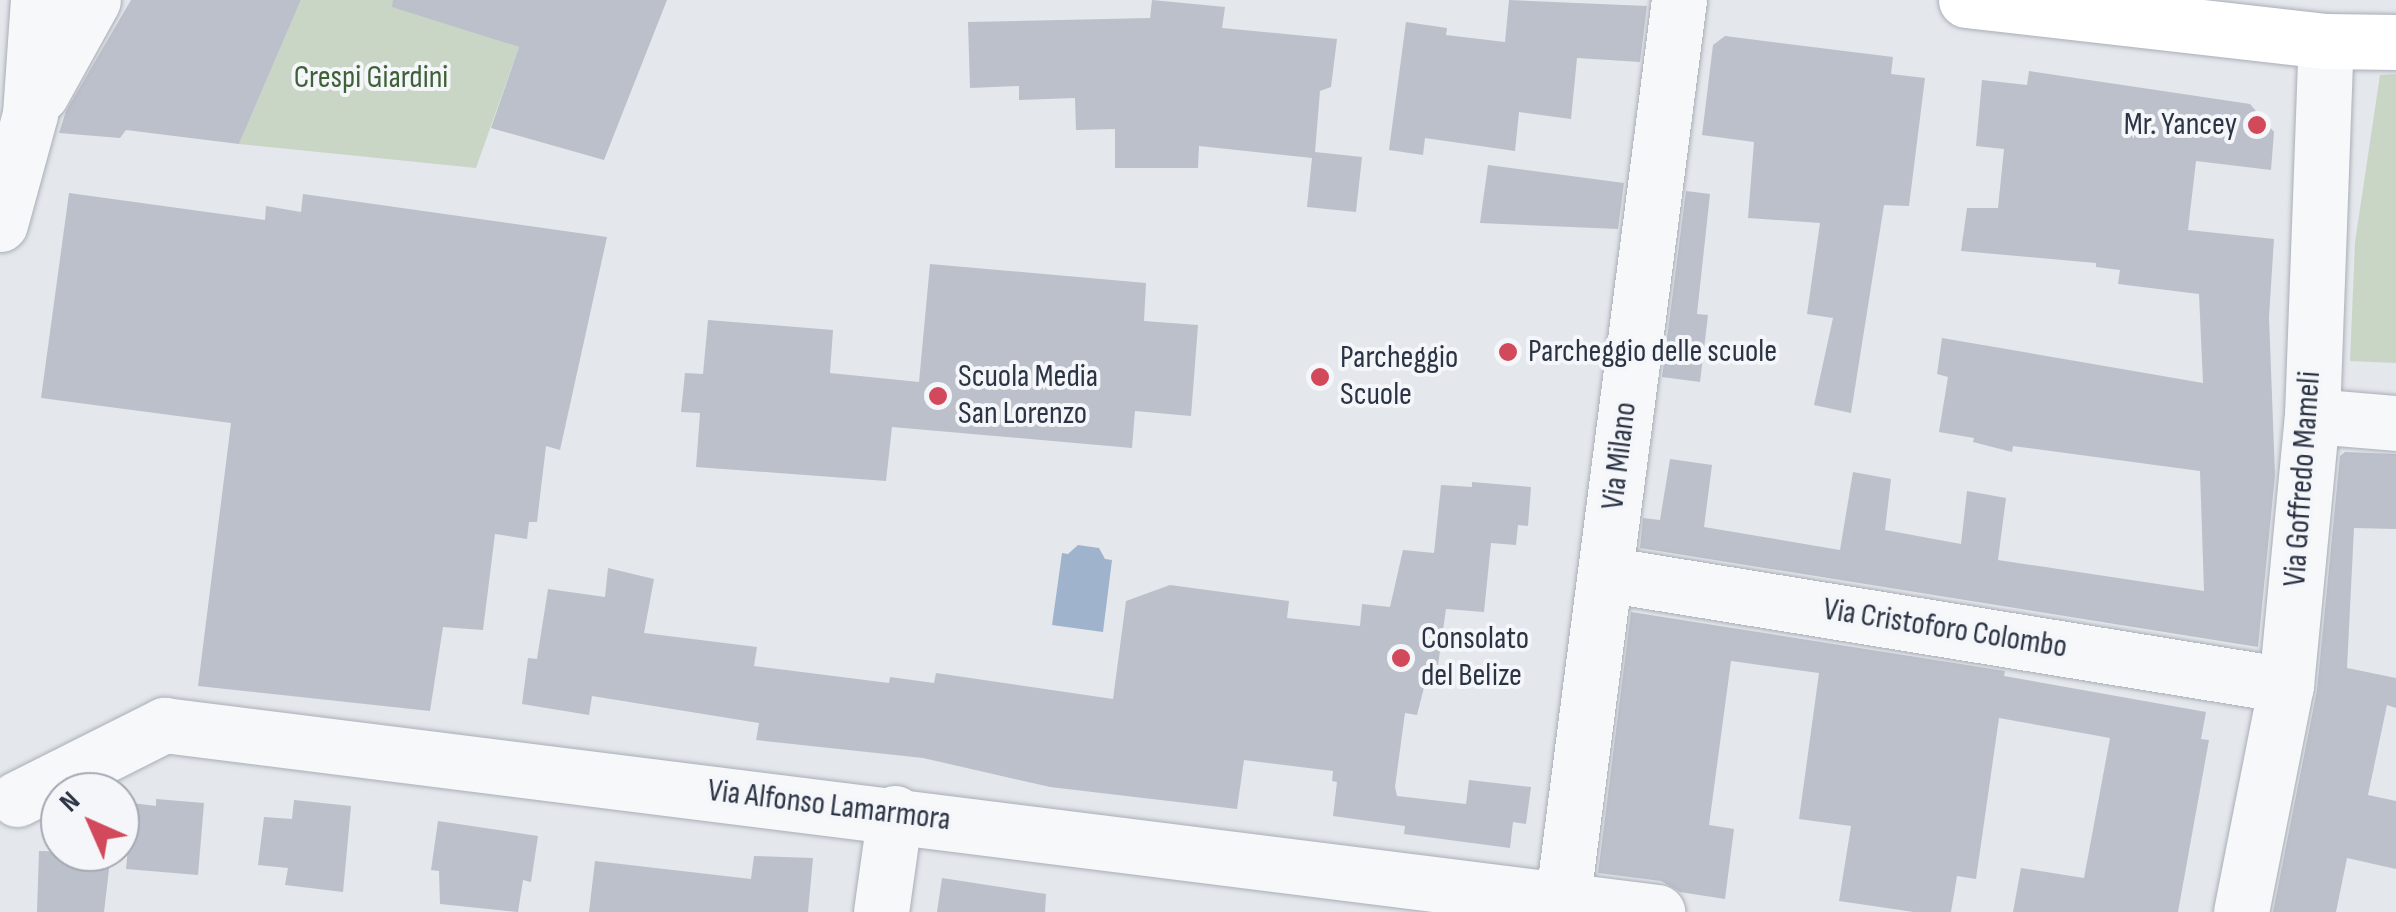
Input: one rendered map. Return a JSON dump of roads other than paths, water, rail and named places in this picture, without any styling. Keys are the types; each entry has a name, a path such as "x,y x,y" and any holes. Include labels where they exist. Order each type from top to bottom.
{"main road":[{"path":"1966,0 2129,11 2326,41 2396,42"}],"street":[{"path":"0,224 30,114 38,0"},
{"path":"30,114 93,0"},
{"name":"Via Milano","path":"1562,906 1679,0"},
{"name":"Via Goffredo Mameli","path":"2242,912 2286,684 2312,416 2326,41"},
{"path":"2312,416 2396,423"},
{"name":"Via Cristoforo Colombo","path":"1604,574 2286,684"},
{"name":"Via Alfonso Lamarmora","path":"16,798 164,725 895,814 1562,906 1657,912"},
{"path":"881,912 895,814"}],"water":[{"path":"1078,545 1099,548 1105,559 1112,560 1103,632 1052,625 1062,553 1068,554"}],"place":[{"name":"Mr. Yancey","path":"2257,125"},
{"name":"Parcheggio delle scuole","path":"1508,352"},
{"name":"Parcheggio Scuole","path":"1320,377"},
{"name":"Scuola Media San Lorenzo","path":"938,396"},
{"name":"Consolato del Belize","path":"1401,658"}],"park label":[{"name":"Crespi Giardini","path":"371,78"}]}
